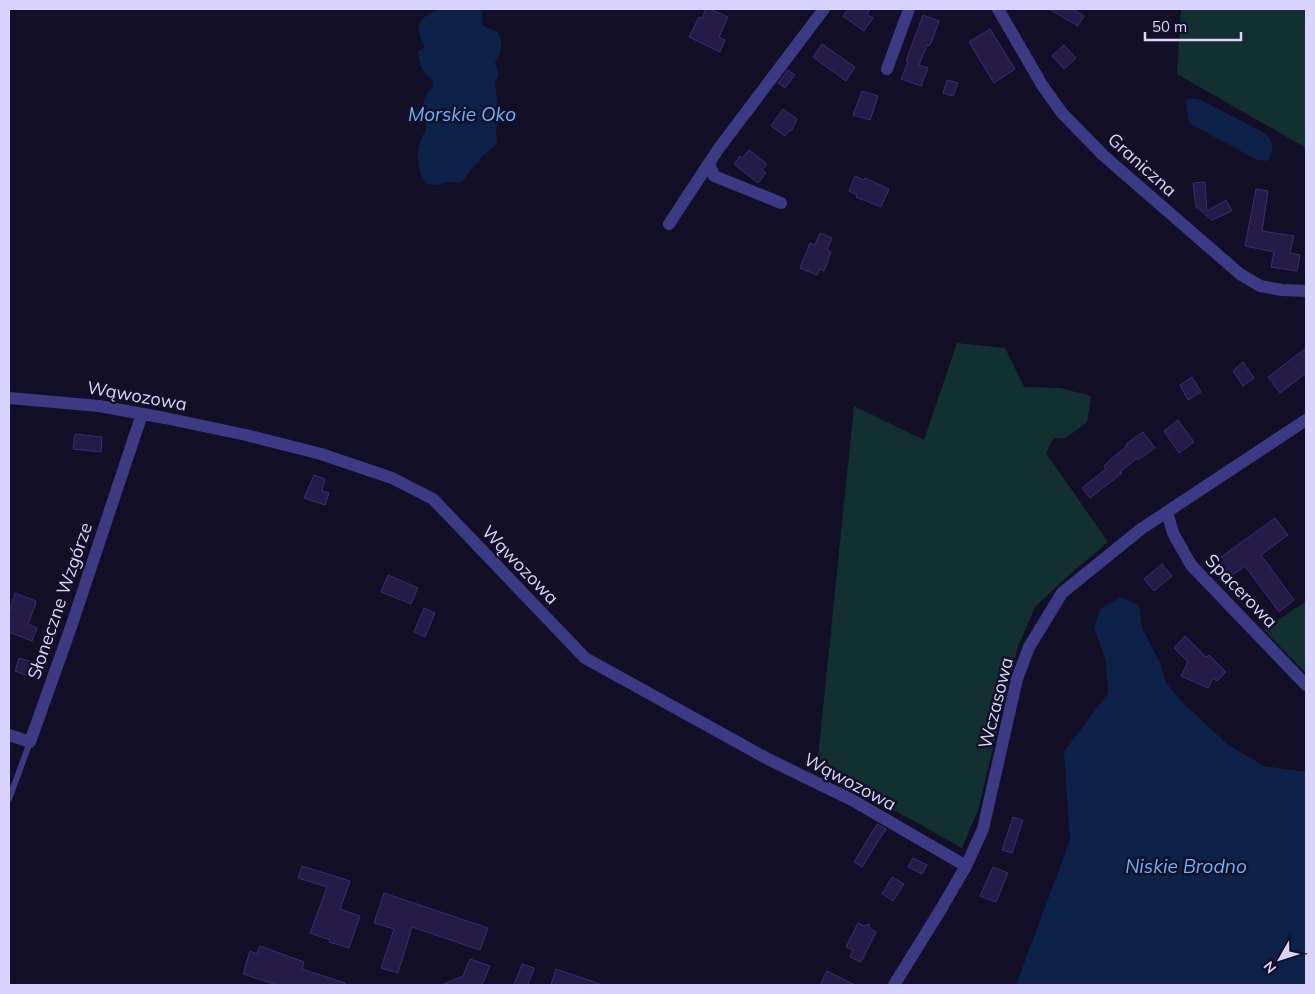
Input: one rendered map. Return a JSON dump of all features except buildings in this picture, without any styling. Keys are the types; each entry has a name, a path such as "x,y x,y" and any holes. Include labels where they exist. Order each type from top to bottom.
{"street":[{"path":"669,224 719,148 824,9"},
{"path":"887,69 909,9"},
{"name":"Graniczna","path":"998,9 1042,84 1062,113 1104,156 1240,274 1260,286 1282,290 1306,291"},
{"path":"709,164 714,176 781,203"},
{"name":"Wąwozowa","path":"9,398 99,406 237,433 321,454 392,478 433,499 585,658 768,759 852,800 966,866"},
{"name":"Słoneczne Wzgórze","path":"30,742 71,627 142,414"},
{"name":"Wczasowa","path":"894,985 966,866 983,828 1017,679 1029,647 1062,593 1141,529 1306,420"},
{"name":"Spacerowa","path":"1167,512 1173,533 1191,565 1306,685"},
{"path":"9,735 30,742"}],"lane":[{"name":"Słoneczne Wzgórze","path":"9,799 30,742"}],"green space":[{"path":"1181,9 1306,9 1306,148 1177,74"},
{"path":"957,343 1005,348 1024,387 1060,388 1091,396 1087,422 1066,438 1054,438 1046,453 1108,542 1035,607 1017,649 978,810 962,848 817,767 854,406 924,440"},
{"path":"1306,601 1306,673 1264,630"}],"water":[{"name":"Morskie Oko","path":"440,9 485,9 482,12 483,26 498,32 501,45 495,63 499,75 495,83 500,121 496,130 497,144 483,156 460,183 447,182 438,185 426,184 420,171 418,157 422,136 426,130 424,102 428,92 433,87 432,80 422,68 419,60 418,52 425,47 418,27 425,17"},
{"path":"1191,98 1201,100 1265,133 1270,139 1272,147 1270,158 1267,161 1257,160 1189,123 1186,103"},
{"name":"Niskie Brodno","path":"1121,597 1139,605 1142,628 1161,665 1166,683 1184,704 1227,744 1264,766 1306,772 1306,985 1016,985 1070,840 1064,752 1108,693 1106,660 1094,628 1100,609"}]}
